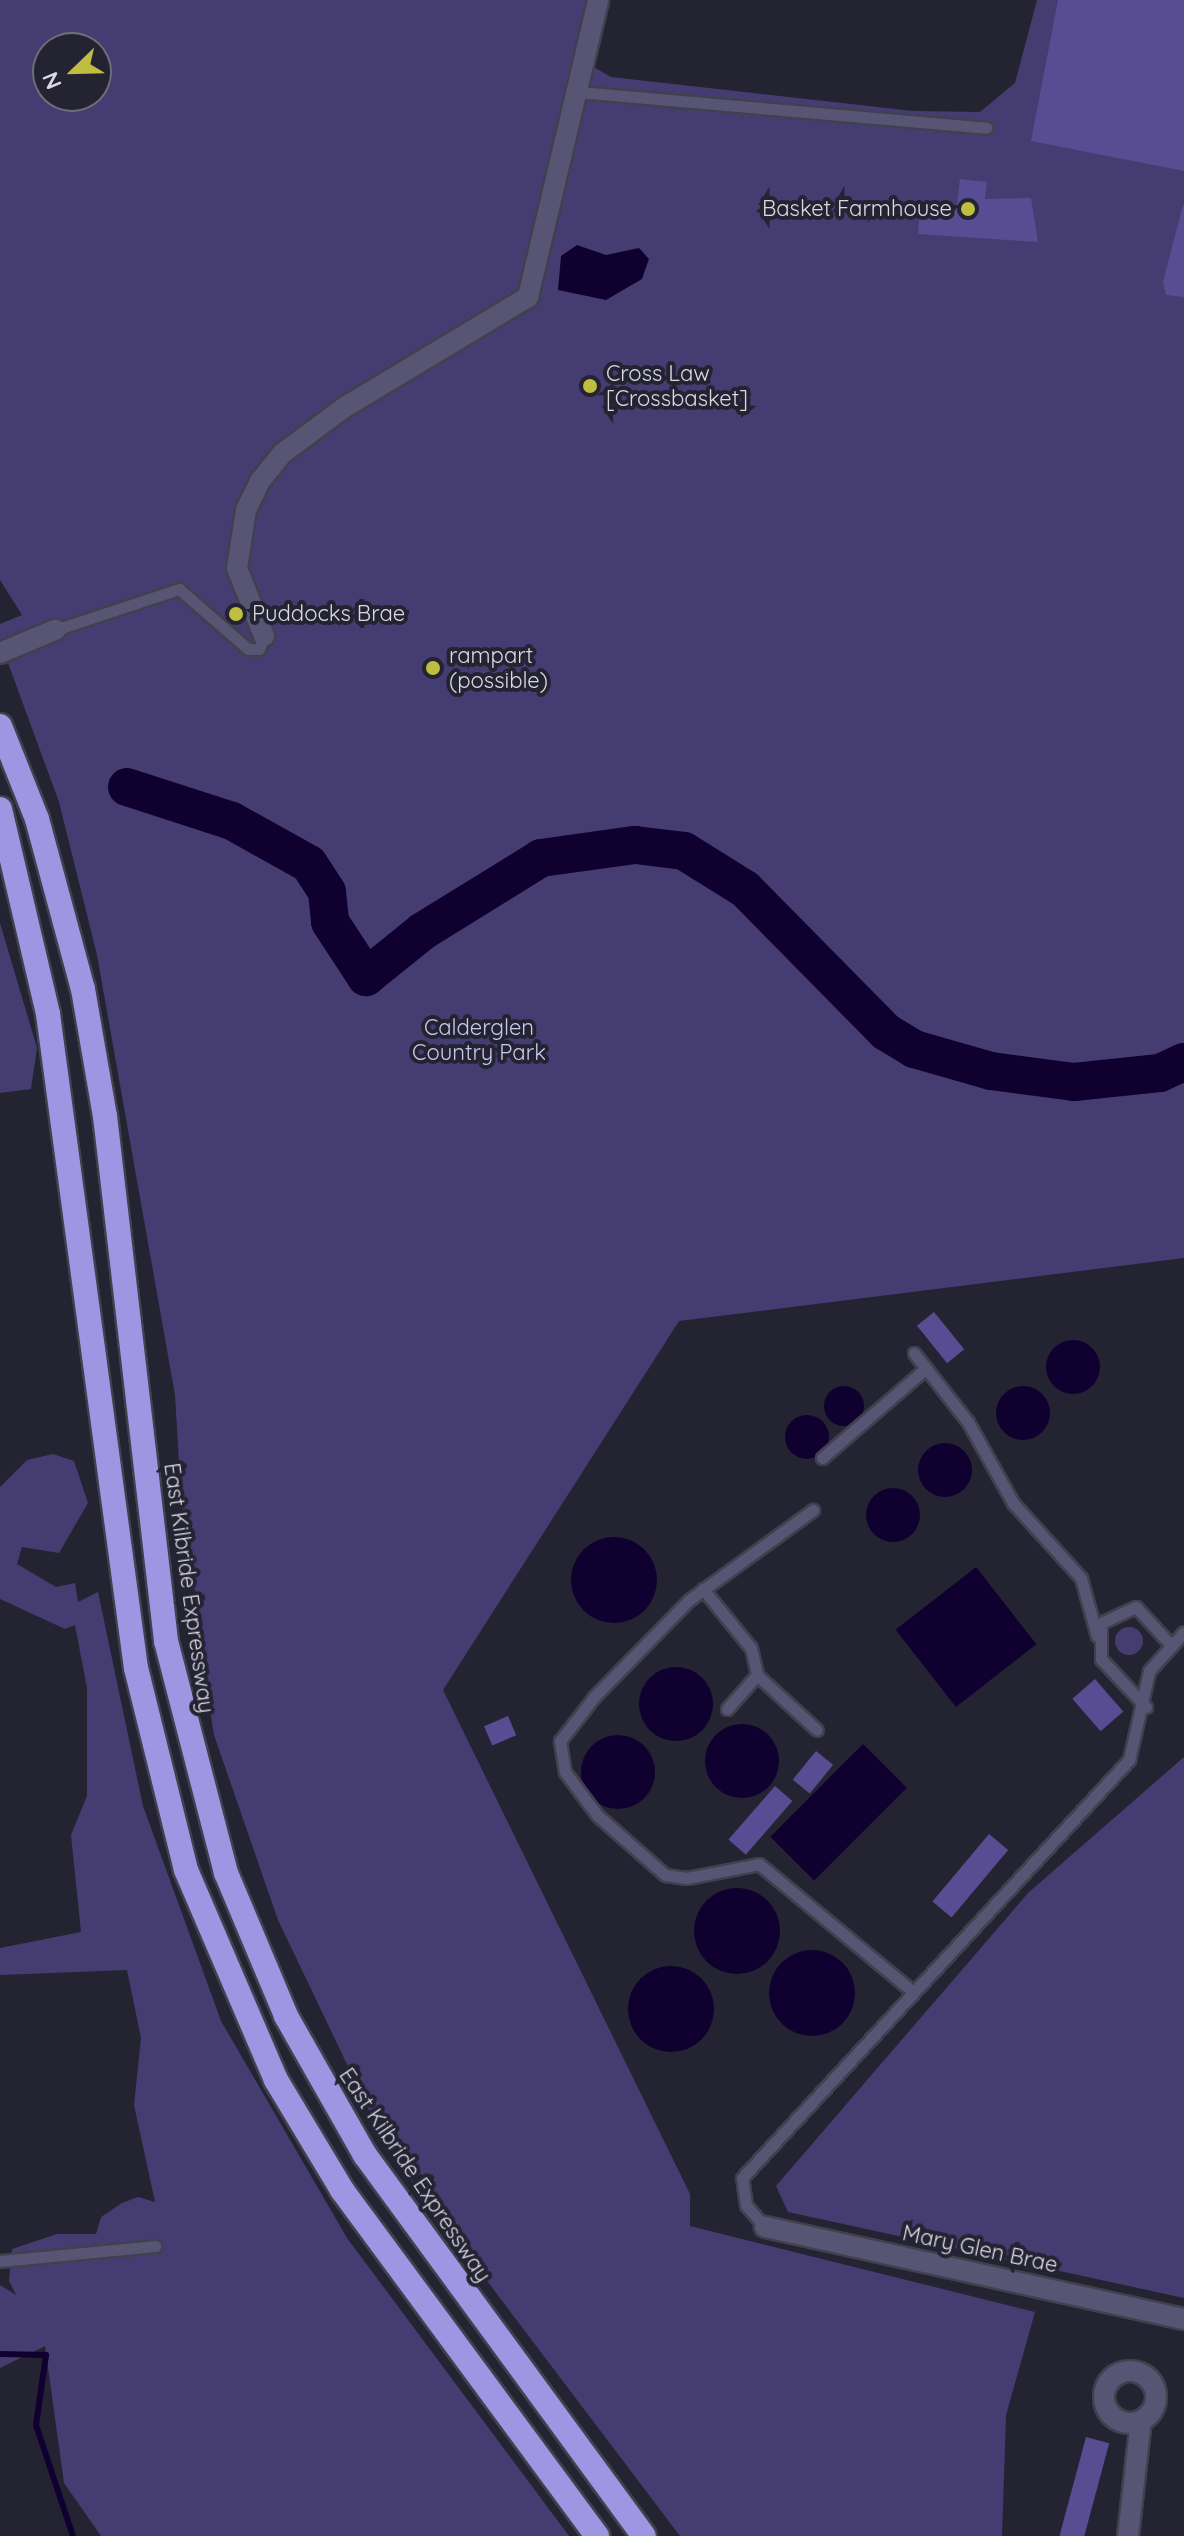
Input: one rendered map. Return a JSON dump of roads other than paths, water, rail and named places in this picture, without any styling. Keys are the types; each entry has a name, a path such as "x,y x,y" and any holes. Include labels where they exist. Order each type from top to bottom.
{"highway":[{"name":"East Kilbride Expressway","path":"0,726 37,819 83,989 105,1116 166,1641 226,1873 286,2016 365,2155 644,2536"},
{"path":"0,809 48,1014 136,1668 186,1870 265,2057 342,2190 597,2536"}],"street":[{"path":"264,636 237,568 246,510 260,481 283,453 345,407 528,297 598,0"},
{"path":"0,653 55,630"},
{"name":"Mary Glen Brae","path":"765,2227 1184,2319"},
{"path":"1128,2536 1141,2421"}],"lane":[{"path":"578,92 986,128"},
{"path":"55,630 179,589 248,649 259,649 264,636"},
{"path":"914,1353 968,1422 1013,1503 1081,1578 1101,1659 1146,1707"},
{"path":"822,1458 925,1369"},
{"path":"813,1510 703,1589 560,1741 565,1772 597,1815 665,1875 687,1878 759,1864 911,1990"},
{"path":"703,1589 751,1648 757,1675 817,1730"},
{"path":"1097,1636 1113,1613 1136,1607 1169,1643"},
{"path":"765,2227 746,2205 742,2178 911,1990 1129,1760 1146,1707 1149,1671 1169,1643 1184,1632"},
{"path":"727,1709 757,1675"},
{"path":"0,2261 155,2246"}],"waterway":[{"path":"127,787 232,821 309,864 327,892 330,922 366,977 423,931 541,858 635,845 684,851 745,889 886,1032 914,1049 991,1071 1074,1082 1160,1073 1184,1062"},
{"path":"0,2354 46,2355 36,2425 73,2536"}],"place":[{"name":"Basket Farmhouse","path":"968,209"},
{"name":"Cross Law [Crossbasket]","path":"590,386"},
{"name":"Puddocks Brae","path":"236,614"},
{"name":"rampart (possible)","path":"433,668"}],"park label":[{"name":"Calderglen Country Park","path":"479,1040"}]}
